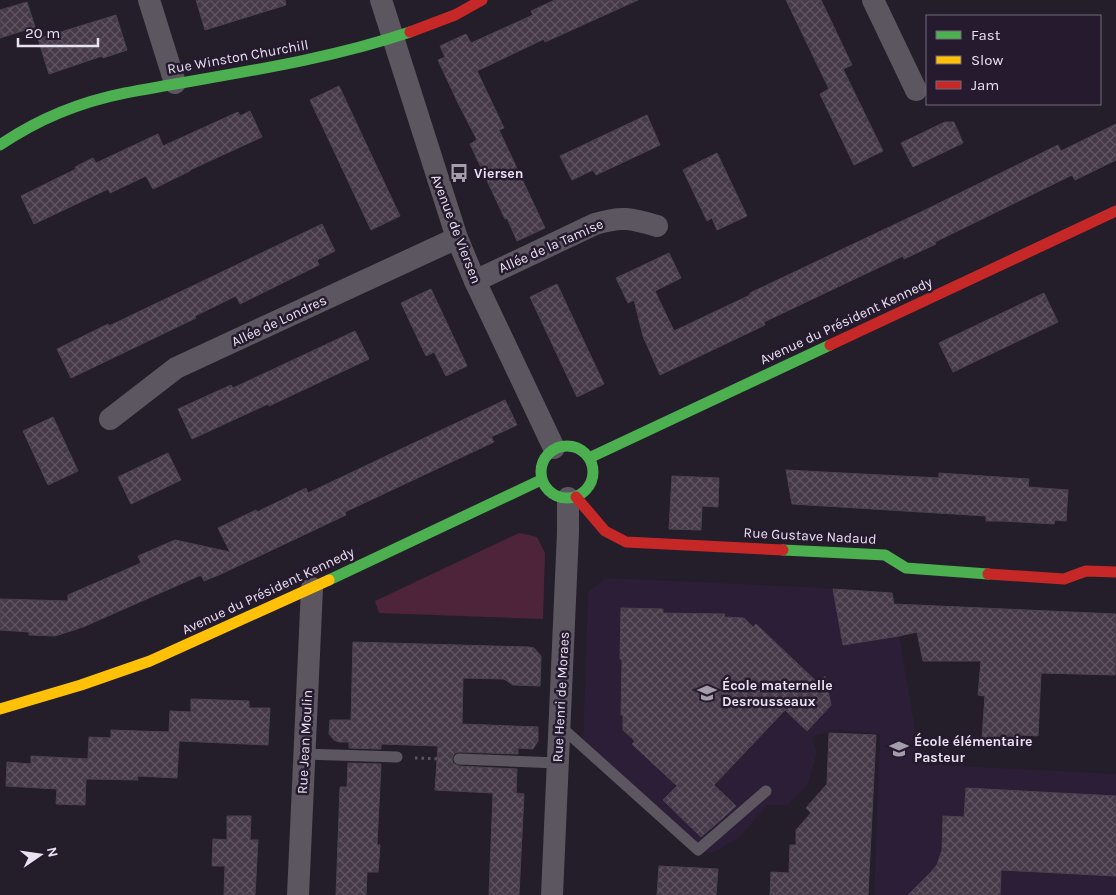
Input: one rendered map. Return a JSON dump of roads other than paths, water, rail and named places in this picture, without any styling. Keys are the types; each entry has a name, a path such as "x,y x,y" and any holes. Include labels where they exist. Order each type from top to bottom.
{"street":[{"path":"149,0 175,83"},
{"name":"Avenue de Viersen","path":"381,0 457,238 475,281 554,448"},
{"name":"Rue Winston Churchill","path":"0,145 52,115 88,102 175,83 328,56 436,23 454,16 482,0"},
{"path":"873,0 916,90"},
{"name":"Avenue du Président Kennedy","path":"589,458 1116,210"},
{"name":"Allée de la Tamise","path":"475,281 595,224 621,219 633,219 657,226"},
{"name":"Allée de Londres","path":"110,419 176,368 457,238"},
{"path":"572,446 579,449 589,458 593,469 591,482 584,492 572,497 559,497 545,488 540,472 541,464 545,456 554,448 572,446"},
{"name":"Avenue du Président Kennedy","path":"0,709 82,685 150,661 312,588 542,480"},
{"name":"Rue Gustave Nadaud","path":"572,497 605,531 626,542 885,555 906,568 1064,579 1086,571 1116,572"},
{"name":"Rue Henri de Moraes","path":"552,895 568,532 572,497"},
{"name":"Rue Jean Moulin","path":"298,895 312,588"}],"lane":[{"path":"559,725 698,850 766,791"},
{"path":"304,754 397,757"},
{"path":"460,759 558,763"}],"place":[{"name":"Viersen","path":"459,173"},
{"name":"École maternelle Desrousseaux","path":"707,693"},
{"name":"École élémentaire Pasteur","path":"899,749"}]}
